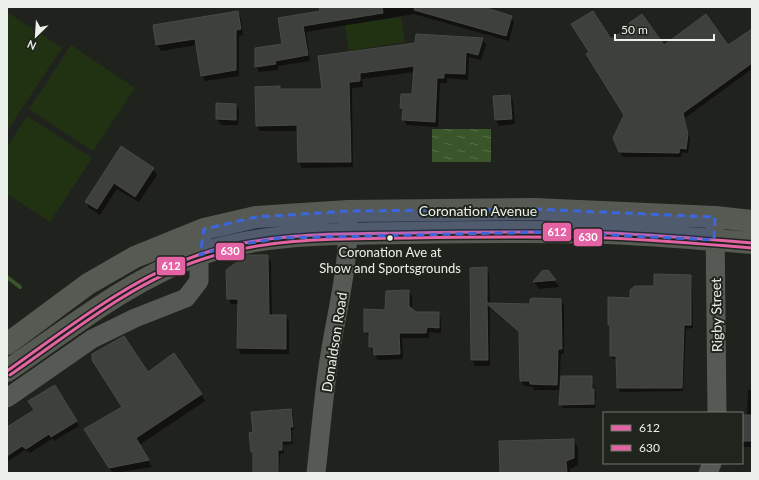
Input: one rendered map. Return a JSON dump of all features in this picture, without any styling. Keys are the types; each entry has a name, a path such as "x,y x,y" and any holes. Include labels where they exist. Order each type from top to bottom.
{"main road":[{"name":"Coronation Avenue","path":"7,344 88,284 135,257 204,229 256,217 348,211 534,210 715,217 752,221"},
{"name":"Coronation Avenue","path":"8,367 107,302 164,271 200,255 226,246 280,238 348,234 608,233 752,243"}],"street":[{"name":"Donaldson Road","path":"316,473 328,367 343,284 348,234 348,211"},
{"name":"Rigby Street","path":"715,217 714,240 717,412"},
{"path":"7,398 92,339 135,318 172,305 186,298 199,281 200,255 204,229"}],"highlighted area":[{"path":"534,209 715,217 714,240 547,232 280,238 226,247 200,255 204,229 256,217 348,211"}],"shaded area":[{"path":"7,12 62,48 7,131"},
{"path":"401,17 405,42 349,51 345,25"},
{"path":"71,45 135,88 93,151 29,109"},
{"path":"27,116 92,158 50,222 7,194 7,147"}],"water":[{"path":"432,129 491,129 491,162 432,162"}],"building":[{"path":"319,7 382,7 383,13 303,26 308,55 275,61 276,64 255,67 255,48 282,44 278,18 320,11"},
{"path":"415,7 483,7 512,16 506,36 414,10"},
{"path":"238,11 241,29 236,30 236,70 201,76 195,39 156,45 153,25"},
{"path":"593,11 611,39 631,26 629,23 642,14 664,45 706,14 728,45 752,29 752,63 683,113 688,134 686,149 680,148 679,153 619,152 613,138 624,115 586,54 589,52 571,24"},
{"path":"416,34 483,38 478,55 466,52 465,74 444,73 444,78 437,78 435,122 402,120 403,108 400,108 401,94 412,94 414,66 360,73 360,81 349,82 351,162 298,162 297,125 256,126 255,87 280,86 280,89 322,89 318,56 415,43"},
{"path":"510,95 512,119 495,120 493,96"},
{"path":"216,103 236,104 236,120 216,119"},
{"path":"121,146 154,168 135,197 114,183 97,209 85,202"},
{"path":"247,255 268,255 269,315 286,315 286,349 237,348 238,299 227,299 226,270"},
{"path":"487,267 487,303 530,304 530,299 532,298 561,299 562,349 558,349 557,385 530,384 530,381 520,381 519,332 487,304 488,360 471,360 470,268"},
{"path":"548,270 556,280 533,282 542,271"},
{"path":"654,274 691,275 691,325 684,325 682,388 617,388 616,356 610,356 608,297 630,298 630,290 635,286 654,286"},
{"path":"409,290 409,306 416,312 439,312 439,328 427,327 426,333 399,333 400,354 374,355 373,347 369,347 369,332 364,332 364,309 385,310 386,291"},
{"path":"124,336 148,372 174,353 202,394 136,438 149,460 109,468 84,429 122,407 92,360 92,354"},
{"path":"561,376 592,376 594,404 559,405"},
{"path":"55,385 77,421 51,437 49,434 26,449 22,446 7,456 7,427 34,410 28,401"},
{"path":"291,409 293,427 290,427 291,441 282,441 282,450 278,450 278,473 253,473 253,452 251,452 249,433 253,432 251,412"},
{"path":"743,415 752,415 752,441 743,441"},
{"path":"574,439 574,458 566,461 567,473 500,473 499,441"}],"waterway":[{"path":"7,277 20,287"}],"transit line":[{"name":"612","path":"7,371 76,321 124,290 149,276 201,254 251,242 277,238 329,234 582,232 680,237 752,243"},
{"name":"630","path":"10,375 79,326 151,281 203,259 253,247 279,243 331,239 582,237 680,242 752,248"}],"place":[{"name":"Coronation Ave at Show and Sportsgrounds","path":"390,238"}]}
